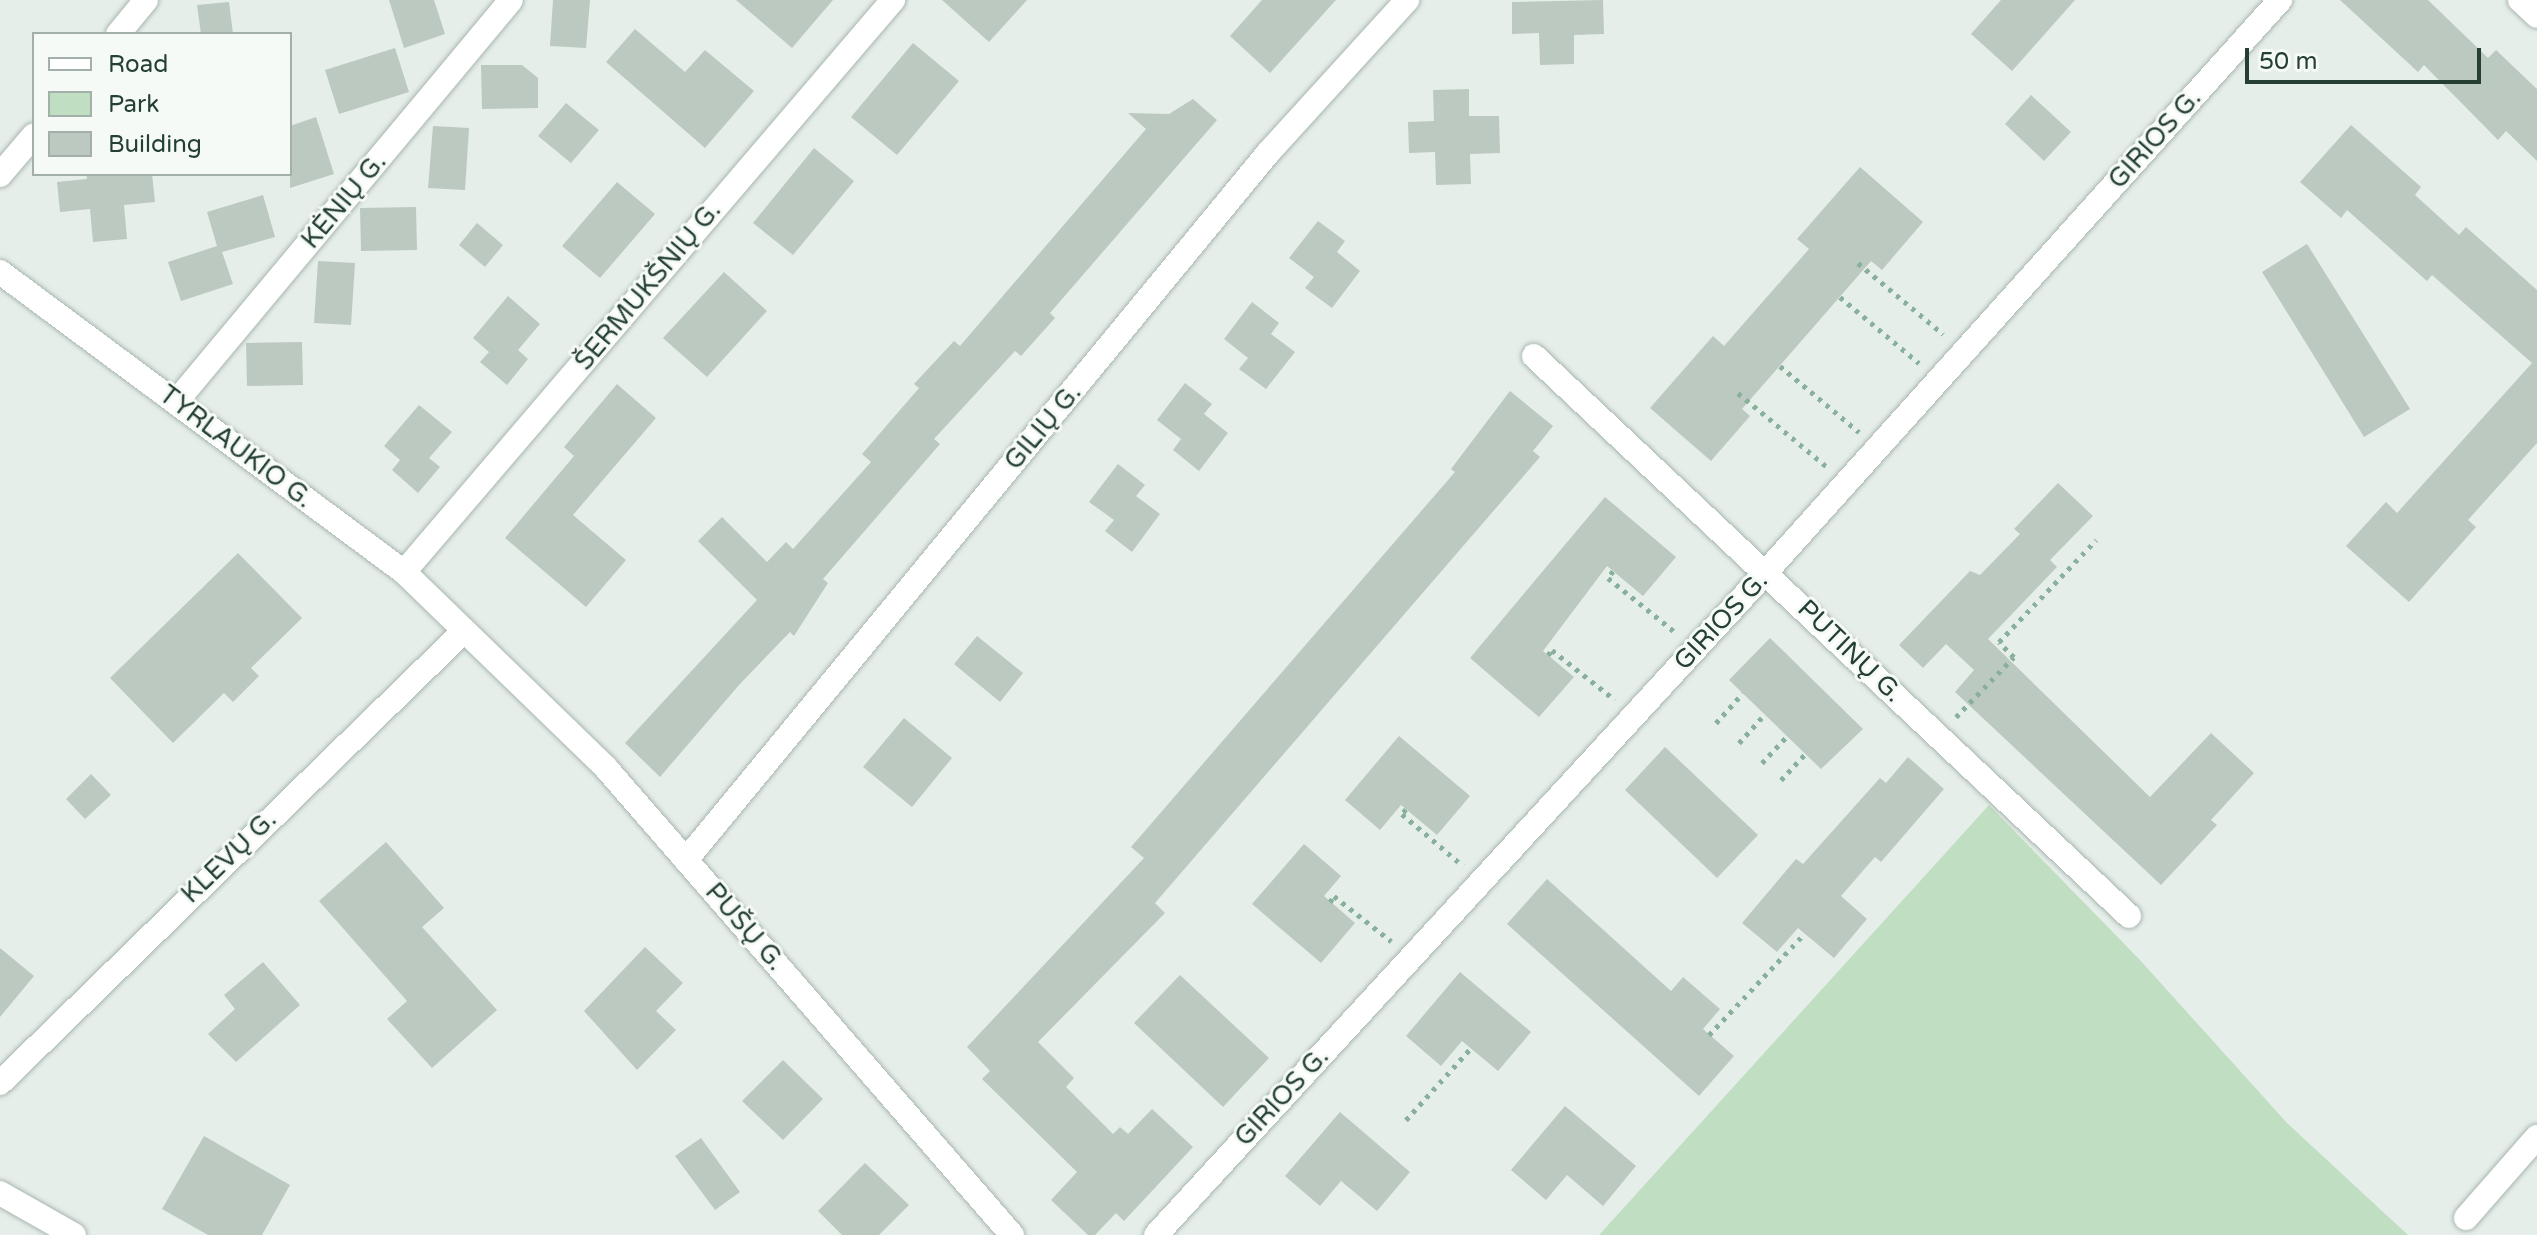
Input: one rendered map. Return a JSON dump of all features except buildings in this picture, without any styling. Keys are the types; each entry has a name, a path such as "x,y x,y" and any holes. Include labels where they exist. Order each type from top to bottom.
{"street":[{"path":"120,32 146,0"},
{"name":"KĖNIŲ G.","path":"176,402 511,0"},
{"name":"ŠERMUKŠNIŲ G.","path":"404,572 893,0"},
{"name":"GILIŲ G.","path":"686,860 1268,153 1407,0"},
{"name":"GIRIOS G.","path":"1156,1235 1767,571 2280,0"},
{"path":"2520,0 2537,16"},
{"path":"0,175 32,137"},
{"name":"TYRLAUKIO G.","path":"0,272 404,572 462,633"},
{"name":"PUTINŲ G.","path":"1534,356 1767,571 2129,916"},
{"name":"PUŠŲ G.","path":"462,633 606,768 1012,1235"},
{"name":"KLEVŲ G.","path":"3,1074 462,633"},
{"path":"2466,1218 2537,1137"},
{"path":"0,1193 74,1235"}],"path":[{"path":"1858,263 1964,352"},
{"path":"1840,297 1939,380"},
{"path":"1780,366 1878,448"},
{"path":"1738,393 1846,483"},
{"path":"1939,735 2014,657 1999,642 2096,540"},
{"path":"1613,571 1608,578 1695,649"},
{"path":"1548,655 1552,650 1634,715"},
{"path":"1716,723 1743,693"},
{"path":"1739,743 1765,714"},
{"path":"1762,763 1787,736"},
{"path":"1781,780 1805,754"},
{"path":"1406,809 1402,814 1481,882"},
{"path":"1330,902 1334,896 1412,957"},
{"path":"1709,1035 1805,933"},
{"path":"1406,1120 1471,1048"}],"green space":[{"path":"1989,805 2139,959 2287,1123 2408,1235 1599,1235"}]}
